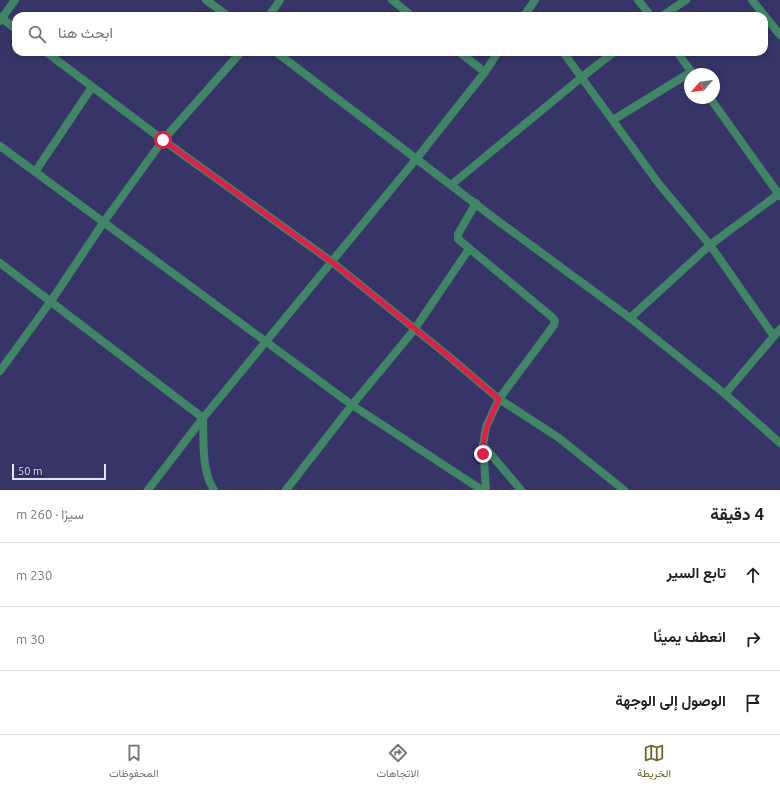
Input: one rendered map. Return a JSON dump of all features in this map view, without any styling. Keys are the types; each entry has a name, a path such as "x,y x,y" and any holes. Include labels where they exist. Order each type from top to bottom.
{"street":[{"path":"12,26 1,19 16,0"},
{"path":"206,0 222,12"},
{"path":"271,12 280,0"},
{"path":"392,0 407,12"},
{"path":"529,12 535,0"},
{"path":"638,0 648,12"},
{"path":"668,12 686,0"},
{"path":"752,0 762,12"},
{"path":"768,20 780,35"},
{"path":"51,56 163,140 332,262 499,399 559,438 624,490"},
{"path":"0,371 51,301 103,223 163,140 236,56"},
{"path":"281,56 476,204 630,318 726,394 780,443"},
{"path":"464,56 485,72"},
{"path":"148,490 203,418 417,158 485,72 495,56"},
{"path":"566,56 659,184 710,245 774,335"},
{"path":"451,185 609,56"},
{"path":"680,56 688,68"},
{"path":"613,120 684,78"},
{"path":"35,172 92,87"},
{"path":"630,318 710,245 780,194 714,104"},
{"path":"0,146 352,405 482,490"},
{"path":"476,204 457,236 459,241 555,321 554,325 499,399 486,427 483,446 486,490"},
{"path":"286,490 352,405 414,330 469,249"},
{"path":"0,263 203,418 205,464 210,484 214,490"},
{"path":"726,394 780,329"},
{"path":"483,446 521,490"}],"route":[{"path":"163,140 332,262 499,399 486,427 483,439 483,454"}]}
